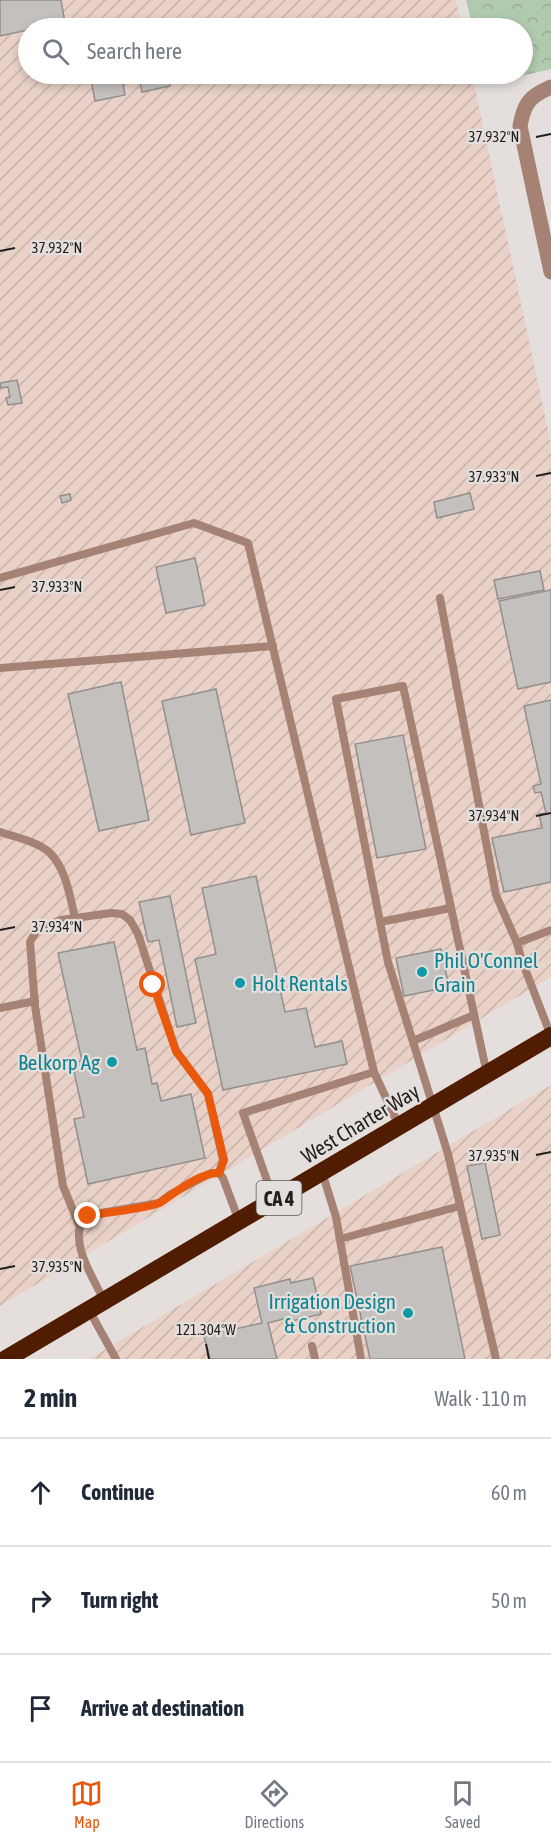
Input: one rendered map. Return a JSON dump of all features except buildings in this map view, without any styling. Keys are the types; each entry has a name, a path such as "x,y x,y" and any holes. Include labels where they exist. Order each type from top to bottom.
{"highway":[{"name":"West Charter Way","path":"6,1359 551,1036"}],"street":[{"path":"551,87 530,99 523,112 520,126 551,272"}],"lane":[{"path":"0,578 194,523 248,543 374,1072 399,1127"},
{"path":"440,598 496,895 517,943 551,1036"},
{"path":"0,668 273,646"},
{"path":"487,1075 403,686 336,699 387,962 434,1106 496,1359"},
{"path":"0,832 24,839 48,852 59,867 75,918"},
{"path":"380,922 451,908"},
{"path":"80,1225 63,1186 34,1001 30,942 37,930 62,920 111,913 122,914 130,920 138,934 176,1051 208,1094 224,1160 219,1173"},
{"path":"517,943 551,930"},
{"path":"0,1008 34,1001"},
{"path":"413,1041 474,1015"},
{"path":"274,1201 243,1113 374,1072"},
{"path":"322,1172 336,1217 361,1359"},
{"path":"116,1359 79,1247 77,1236 80,1225 88,1216 159,1203 211,1173 219,1173 224,1178 240,1221"},
{"path":"340,1239 460,1206"},
{"path":"312,1346 315,1359"}],"shaded area":[{"path":"0,0 456,0 460,18 18,18 18,84 474,84 551,444 551,977 0,1306"},
{"path":"551,1085 551,1359 89,1359"}],"green space":[{"path":"466,0 551,0 551,69 533,73 533,18 470,18"}],"place":[{"name":"Phil O'Connel Grain","path":"422,972"},
{"name":"Holt Rentals","path":"240,983"},
{"name":"Belkorp Ag","path":"112,1062"},
{"name":"Irrigation Design & Construction","path":"408,1313"}],"route":[{"path":"88,1216 159,1203 211,1173 219,1173 224,1160 208,1094 176,1051 153,985"}]}
